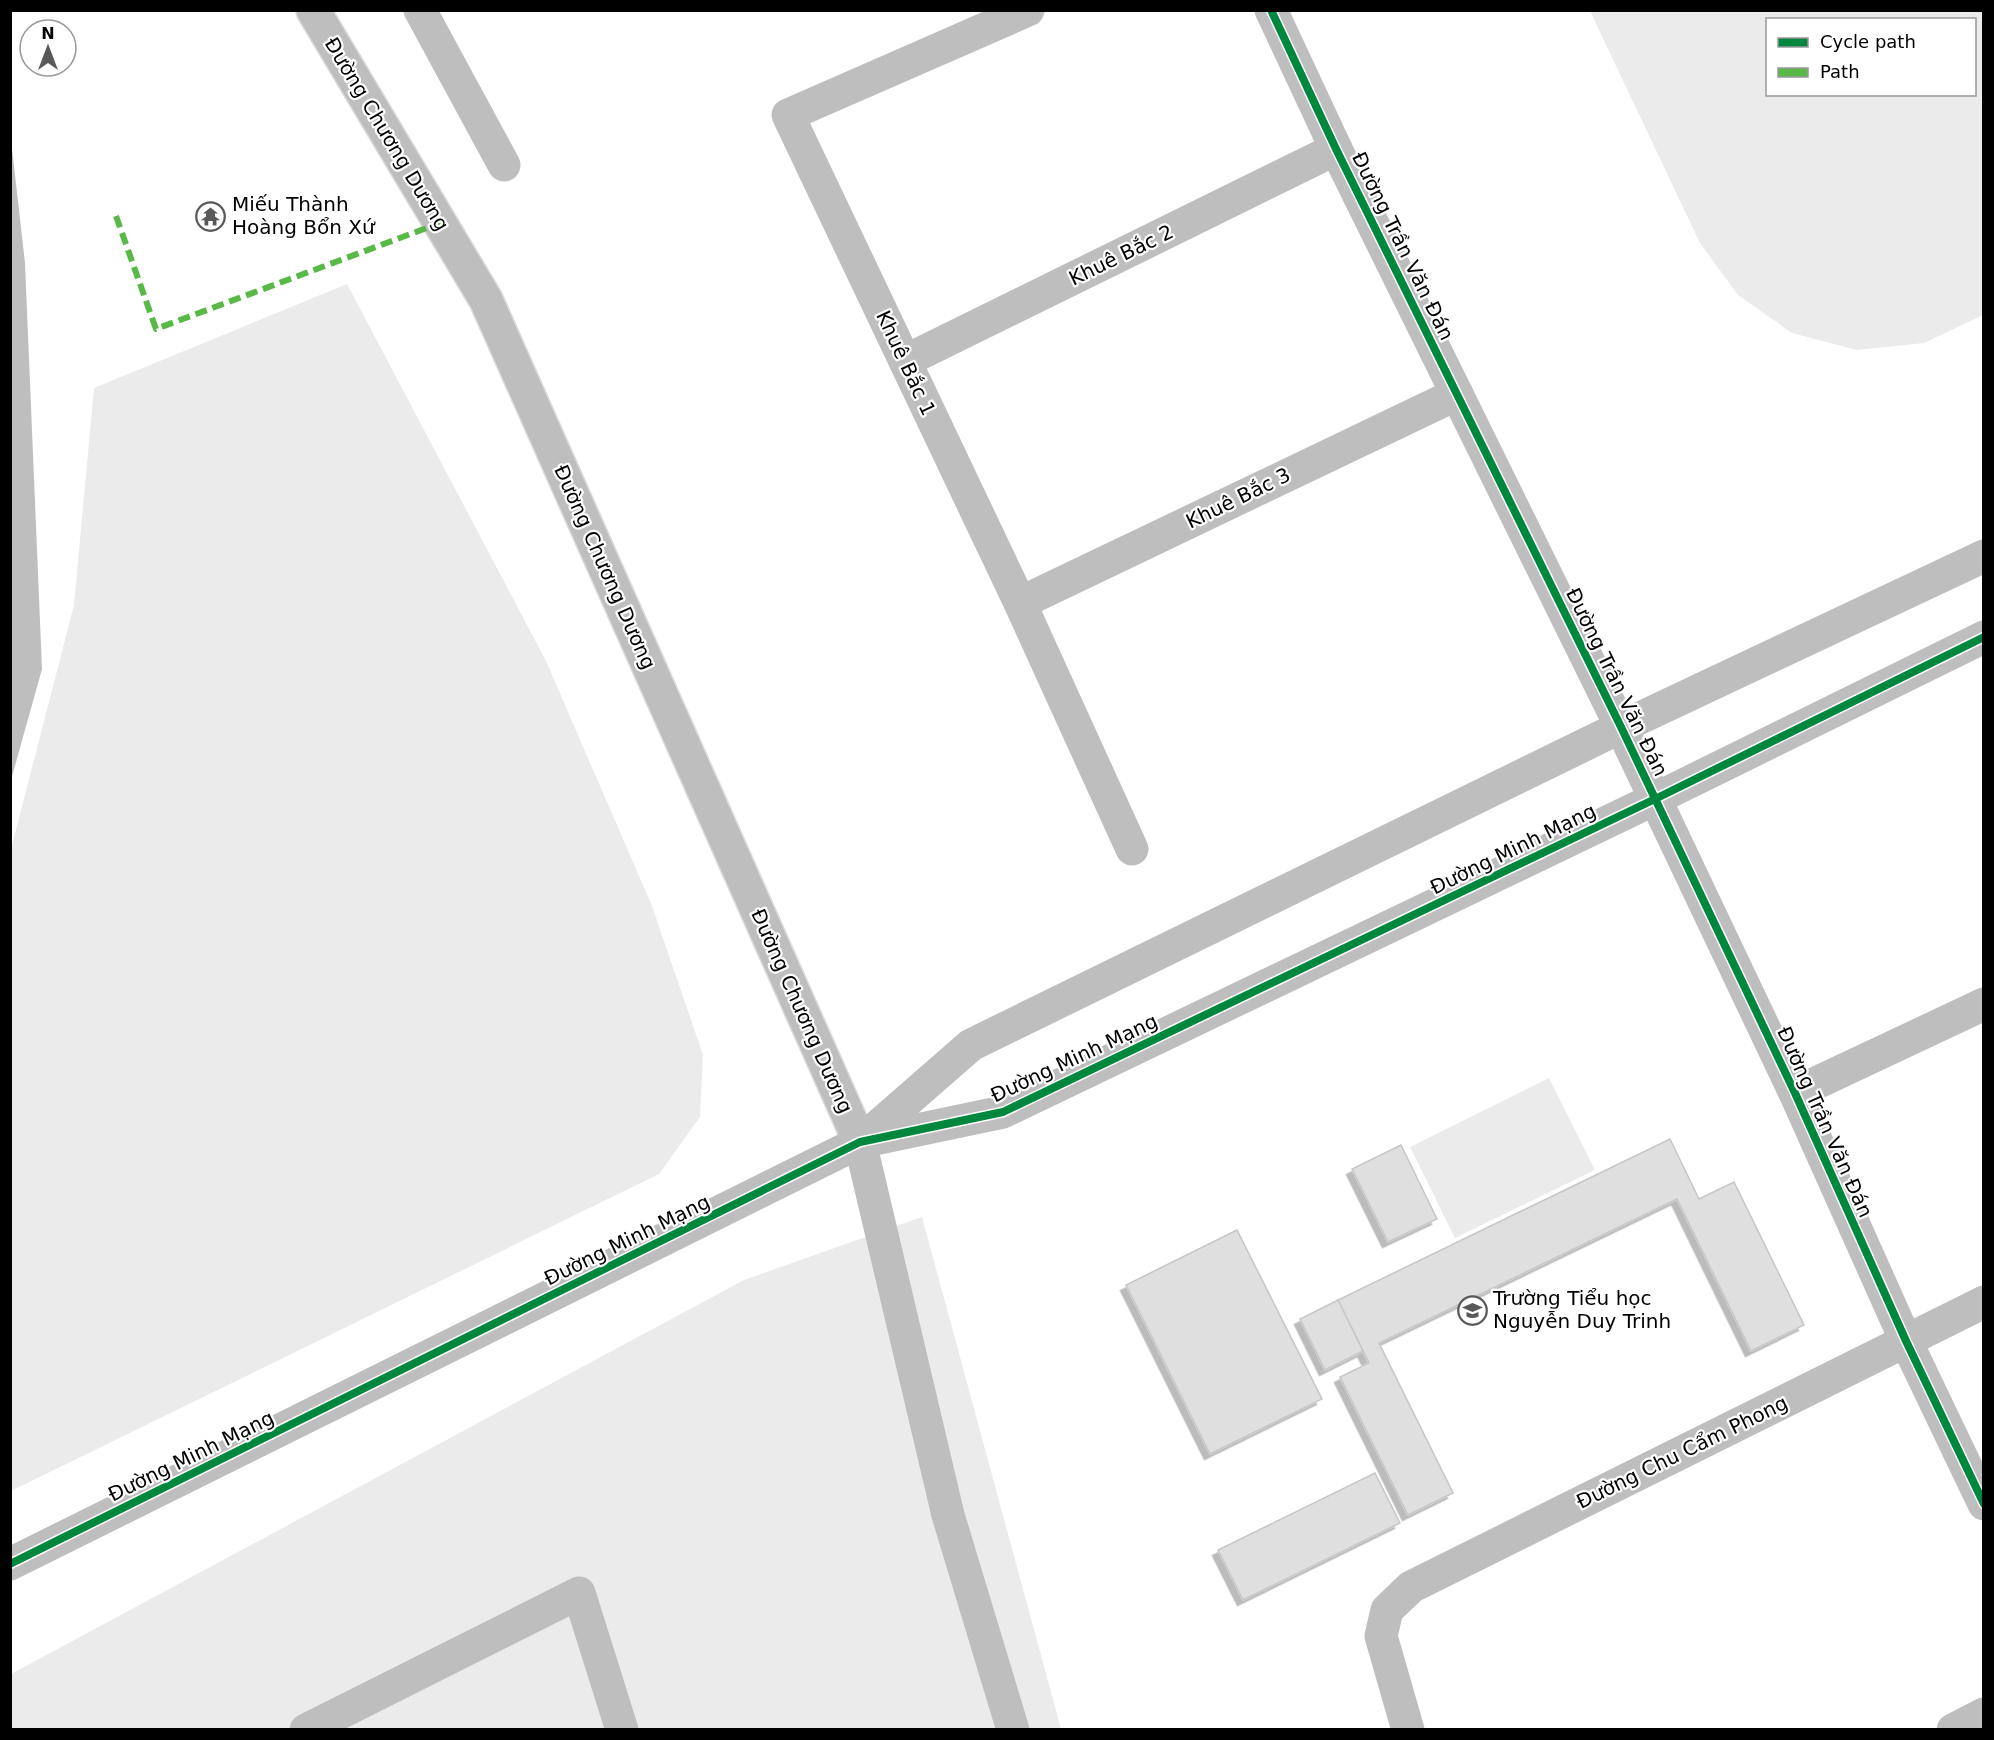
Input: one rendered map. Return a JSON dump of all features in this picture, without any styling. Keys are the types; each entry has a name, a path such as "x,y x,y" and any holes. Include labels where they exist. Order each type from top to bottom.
{"street":[{"name":"Đường Chương Dương","path":"313,10 486,300 860,1142 948,1515 1013,1730"},
{"path":"420,10 504,165"},
{"name":"Khuê Bắc 1","path":"1028,10 788,115 1020,603 1131,849"},
{"name":"Đường Trần Văn Đán","path":"1271,10 1336,149 1621,727 1795,1093 1906,1341 1983,1504"},
{"name":"Khuê Bắc 2","path":"905,361 1336,149"},
{"name":"Khuê Bắc 3","path":"1020,603 1457,394"},
{"name":"Đường Minh Mạng","path":"860,1142 971,1045 1621,727 1983,555"},
{"name":"Đường Minh Mạng","path":"10,1564 860,1142 1003,1112 1655,799 1983,637"},
{"path":"1795,1093 1983,1004"},
{"name":"Đường Chu Cẩm Phong","path":"1408,1730 1381,1636 1387,1610 1412,1587 1983,1302"},
{"path":"306,1730 579,1593 622,1730"},
{"path":"1953,1730 1983,1714"}],"shaded area":[{"path":"1590,11 1983,11 1983,315 1924,343 1857,350 1792,333 1738,295 1700,243"},
{"path":"10,131 25,263 42,669 11,780"},
{"path":"347,284 546,661 652,906 703,1055 700,1117 659,1174 11,1491 11,849 74,605 94,388"},
{"path":"1549,1078 1595,1170 1455,1238 1410,1147"},
{"path":"922,1217 1061,1729 11,1730 11,1674 744,1280"}],"building":[{"path":"1670,1139 1699,1199 1734,1182 1804,1325 1751,1351 1677,1199 1379,1343 1453,1493 1408,1515 1340,1377 1369,1363 1338,1300"},
{"path":"1401,1145 1437,1219 1388,1242 1352,1169"},
{"path":"1237,1230 1322,1399 1210,1454 1126,1285"},
{"path":"1338,1300 1363,1351 1325,1370 1300,1319"},
{"path":"1375,1473 1400,1523 1243,1600 1218,1550"}],"marked path":[{"path":"116,216 156,329 440,223"}],"cycle path":[{"path":"1271,10 1336,149 1621,727 1795,1093 1906,1341 1984,1504"},
{"path":"10,1564 860,1142 1003,1112 1655,799 1984,637"}],"place":[{"name":"Miếu Thành Hoàng Bổn Xứ","path":"211,216"},
{"name":"Trường Tiểu học Nguyễn Duy Trinh","path":"1472,1310"}]}
